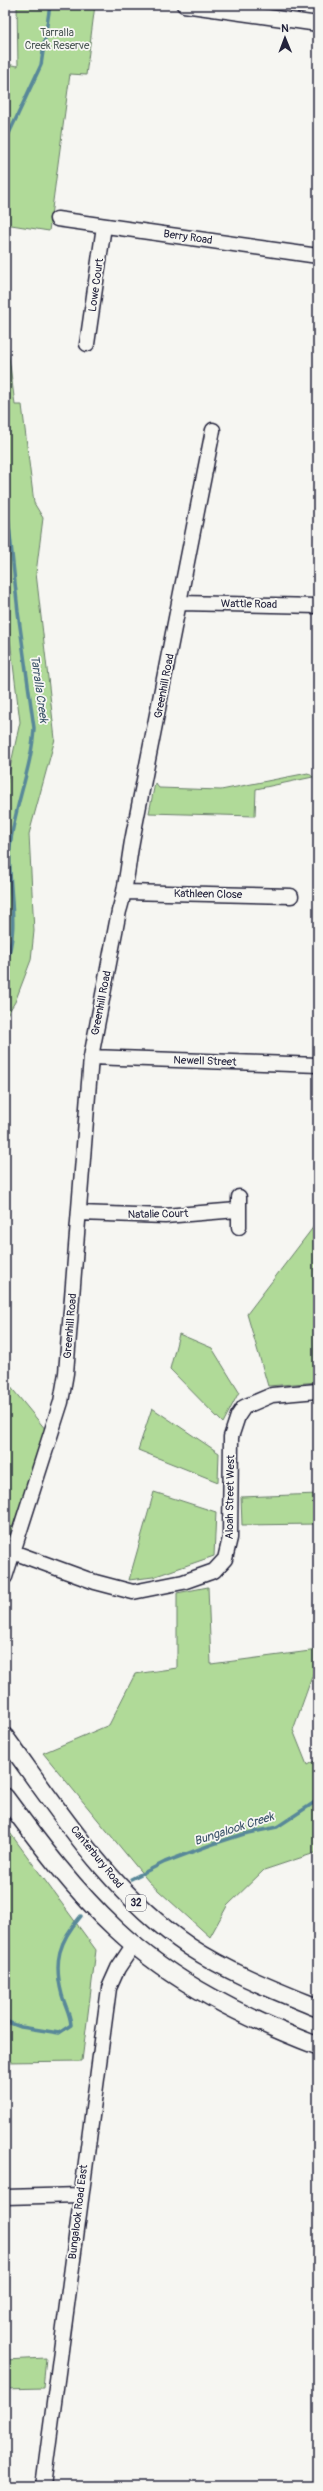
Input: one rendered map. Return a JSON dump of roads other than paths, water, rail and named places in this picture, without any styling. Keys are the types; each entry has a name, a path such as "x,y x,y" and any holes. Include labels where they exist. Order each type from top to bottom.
{"main road":[{"name":"Canterbury Road","path":"5,1737 98,1861 141,1908 189,1946 218,1964 318,2008"},
{"path":"5,1797 67,1878 117,1930 134,1944 170,1972 212,1998 264,2023 318,2046"}],"street":[{"path":"184,5 318,24"},
{"name":"Berry Road","path":"57,219 318,256"},
{"name":"Lowe Court","path":"87,344 104,226"},
{"name":"Greenhill Road","path":"5,1577 61,1402 66,1373 91,1057 119,911 126,892 126,872 181,602 213,430"},
{"name":"Wattle Road","path":"181,602 318,606"},
{"name":"Kathleen Close","path":"126,892 291,896"},
{"name":"Newell Street","path":"91,1057 318,1065"},
{"name":"Natalie Court","path":"78,1213 165,1216 238,1203 239,1227"},
{"name":"Aloah Street West","path":"13,1552 95,1582 134,1592 176,1584 214,1571 225,1559 228,1545 231,1437 238,1416 244,1407 272,1395 317,1391"},
{"name":"Bungalook Road East","path":"43,2486 80,2195 109,1988 118,1968 134,1944"},
{"path":"5,2197 80,2195"}],"waterway":[{"name":"Tarralla Creek","path":"5,142 41,65 50,5"},
{"name":"Tarralla Creek","path":"5,486 18,612 34,728 33,743 27,773 15,817 10,847 13,922 10,951 5,965"},
{"name":"Tarralla Creek","path":"5,1454 5,1465"},
{"name":"Bungalook Creek","path":"131,1879 165,1862 213,1844 244,1834 277,1827 318,1800"},
{"name":"Bungalook Creek","path":"5,2021 21,2027 59,2033 71,2025 70,2017 59,1983 58,1962 67,1934 81,1916"}],"park label":[{"name":"Tarralla Creek Reserve","path":"57,38"}]}
